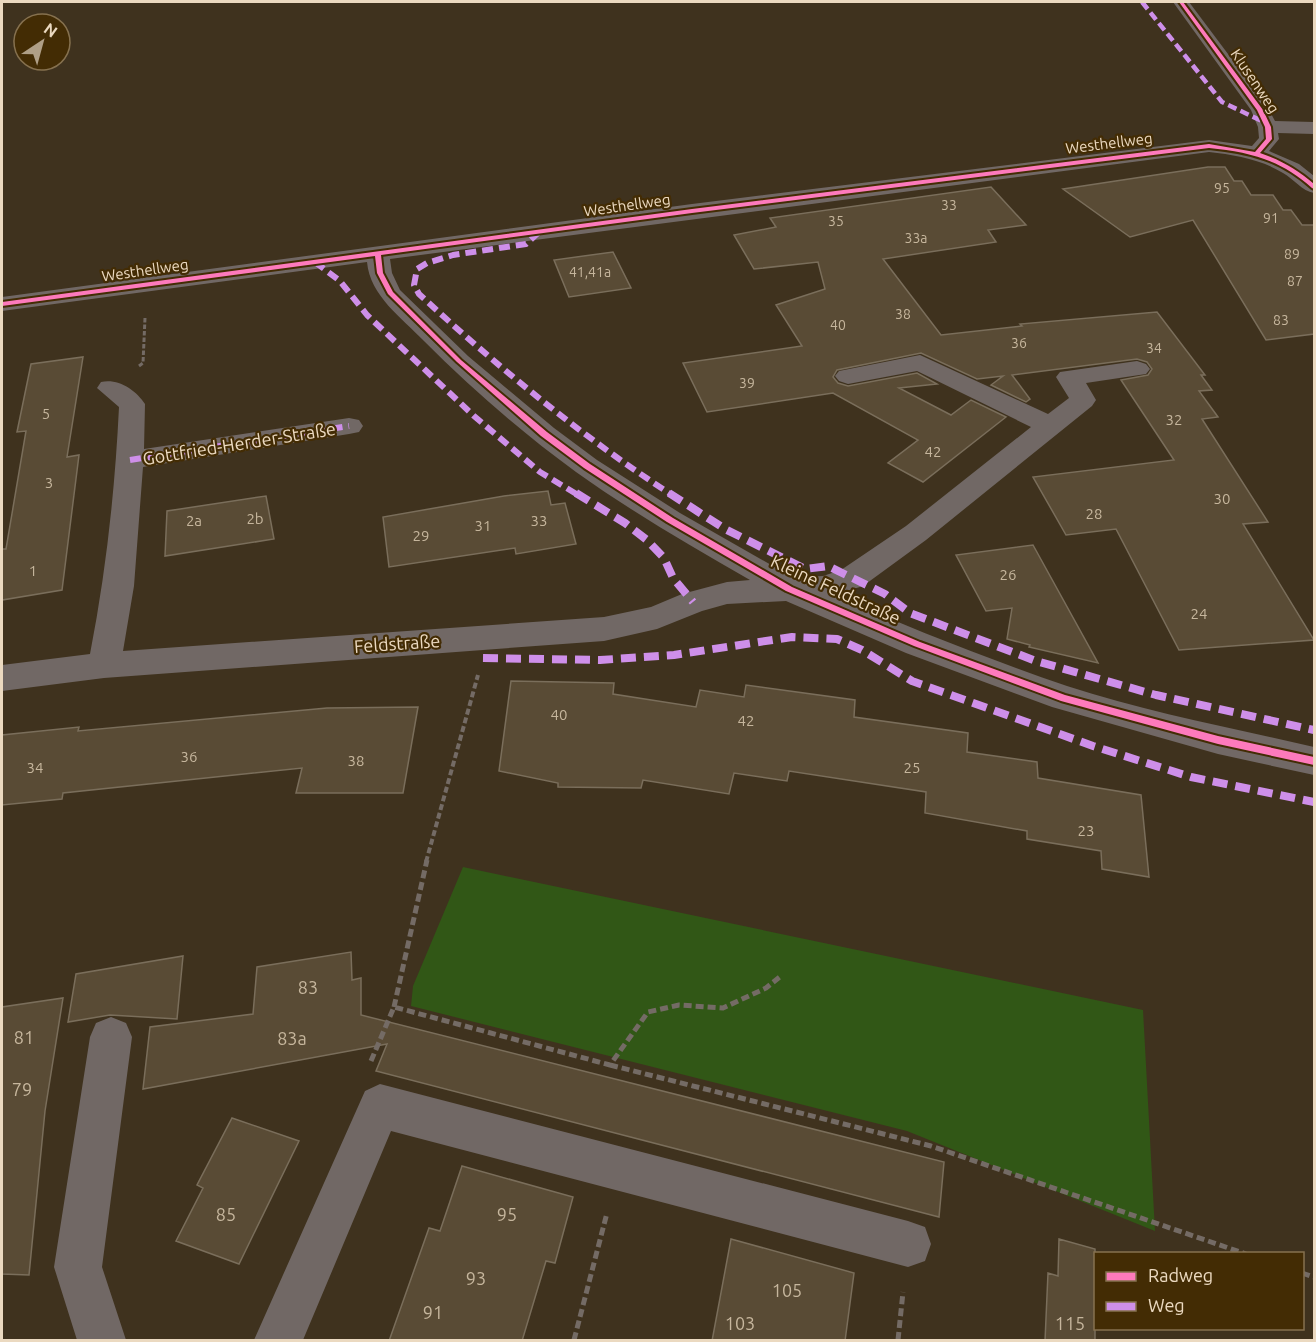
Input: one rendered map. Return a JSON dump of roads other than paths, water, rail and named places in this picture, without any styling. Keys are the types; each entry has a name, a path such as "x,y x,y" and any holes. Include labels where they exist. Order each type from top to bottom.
{"street":[{"name":"Klusenweg","path":"1181,2 1260,110 1268,127 1269,139 1257,153"},
{"path":"1268,127 1314,128"},
{"name":"Westhellweg","path":"2,304 1209,146 1257,153"},
{"path":"1257,153 1278,160 1314,187"},
{"name":"Kleine Feldstraße","path":"378,253 380,273 390,293 459,361 544,434 587,466 670,520 789,589 917,644 1064,698 1218,740 1314,760"},
{"path":"848,376 920,363 1058,419"},
{"name":"Kleine Feldstraße","path":"789,589 824,587 852,578 916,533 1083,400 1069,377 1137,369"},
{"name":"Gottfried-Herder-Straße","path":"104,665 119,586 130,460 132,404 110,388"},
{"name":"Gottfried-Herder-Straße","path":"130,460 349,426"},
{"name":"Feldstraße","path":"2,678 104,665 604,629 657,617 693,602 727,593 789,589"},
{"path":"101,1341 78,1267 111,1037"},
{"path":"278,1341 380,1106 908,1244"}]}
